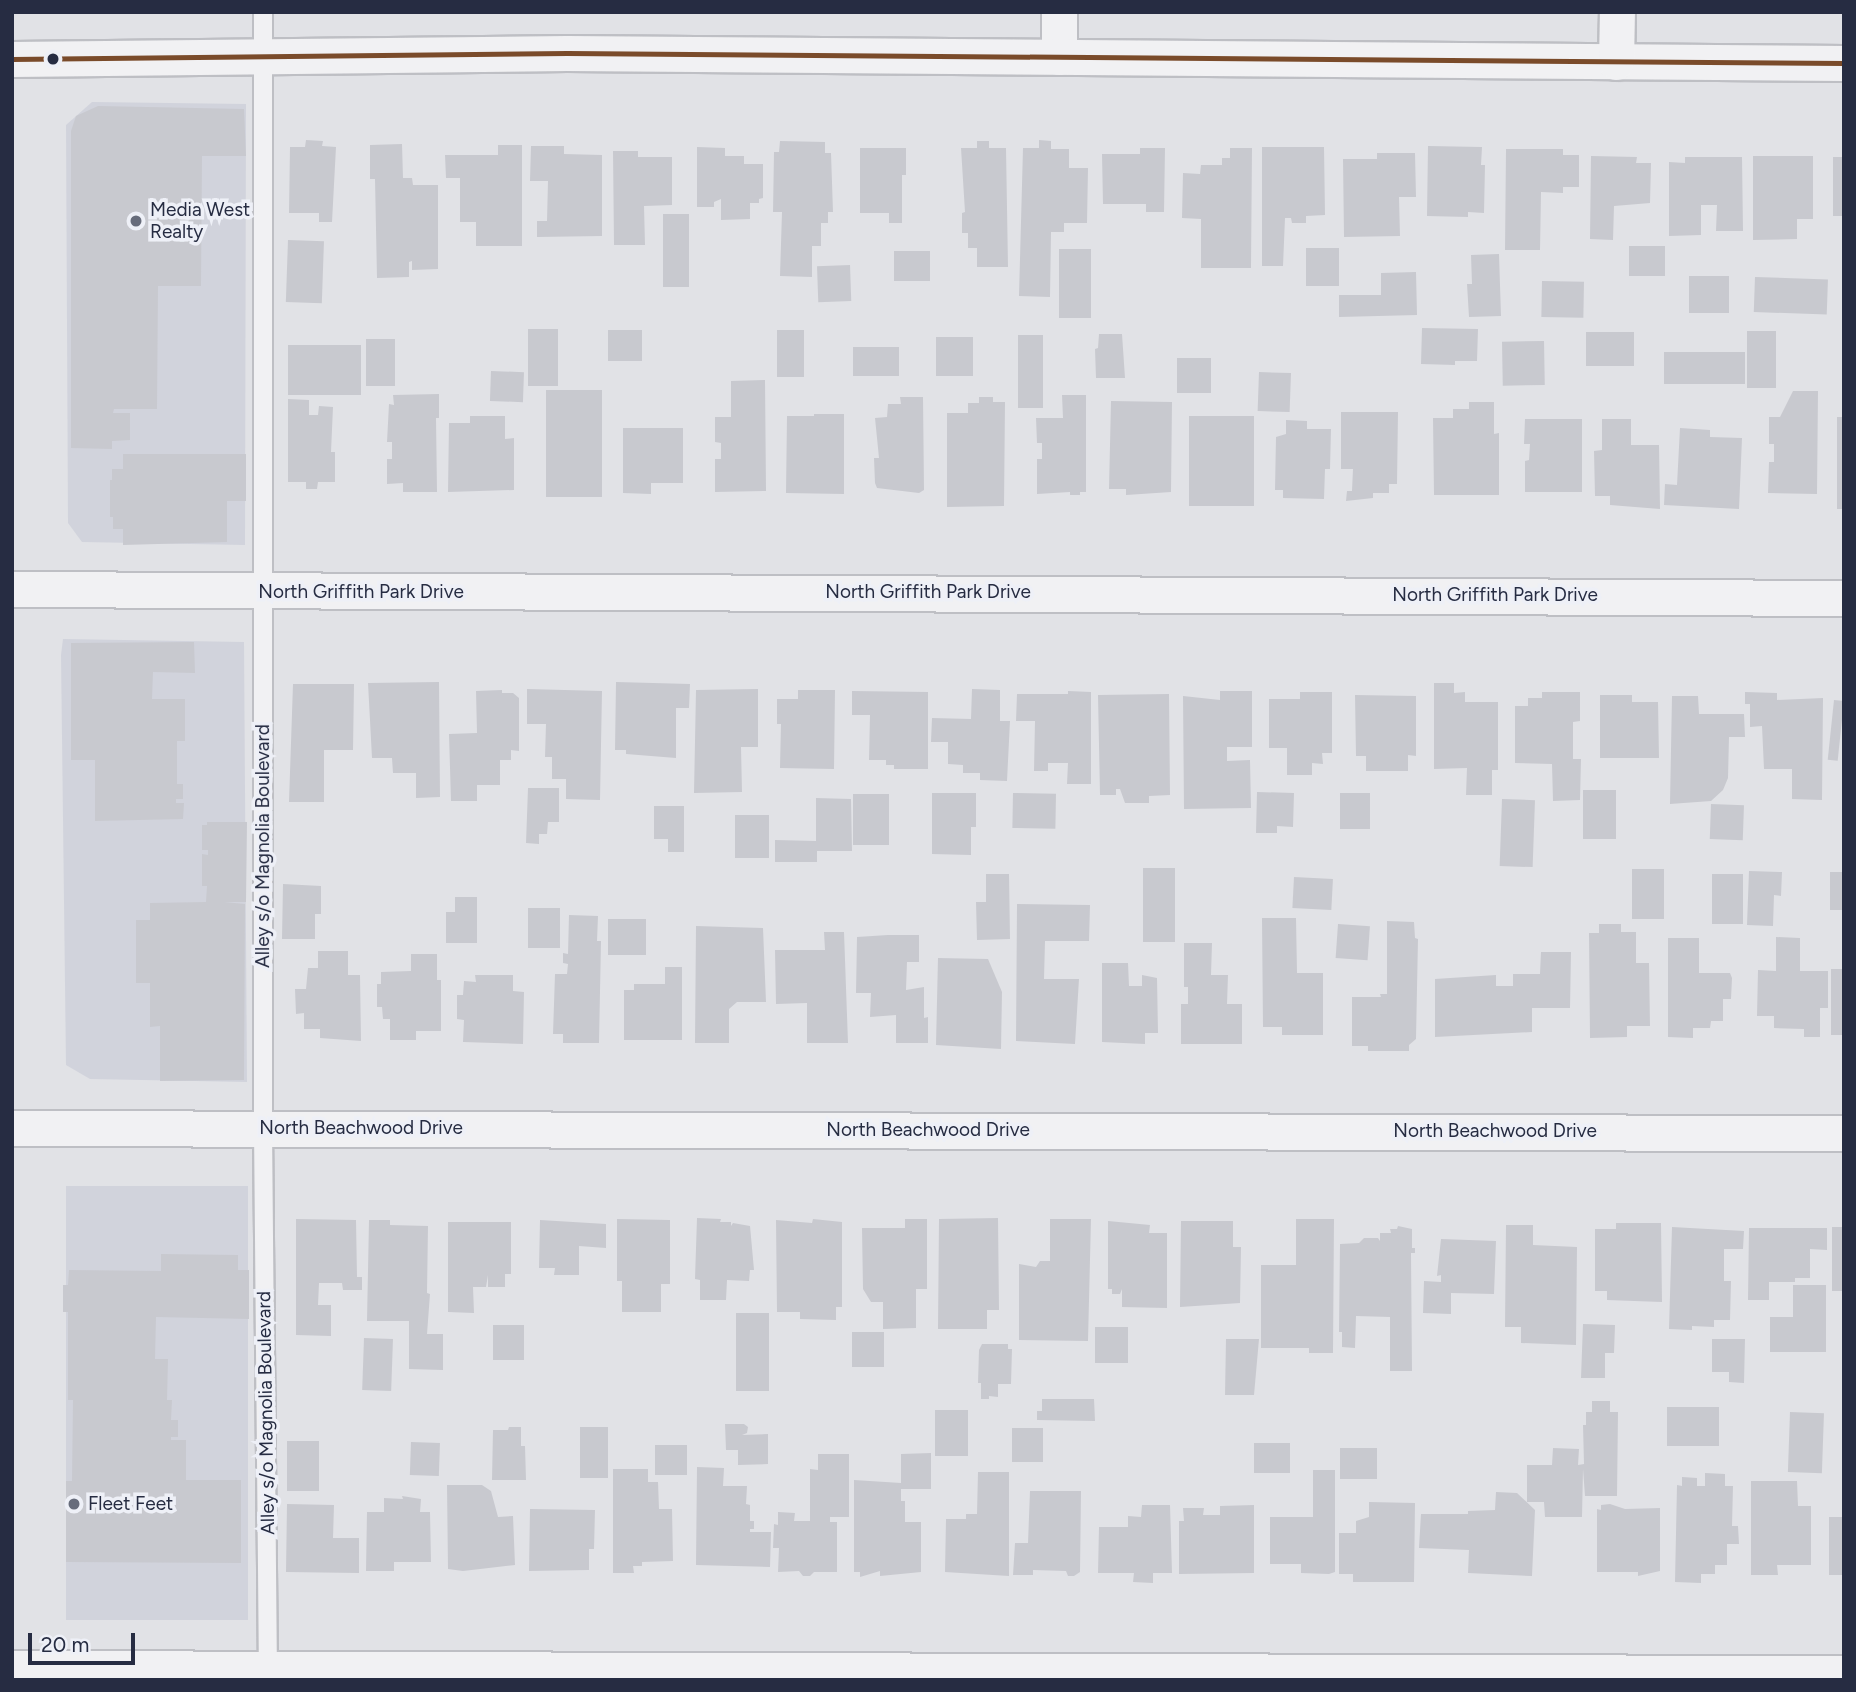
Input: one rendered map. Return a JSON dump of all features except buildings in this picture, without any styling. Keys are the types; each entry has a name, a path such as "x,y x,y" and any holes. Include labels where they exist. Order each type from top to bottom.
{"street":[{"path":"1059,12 1059,57"},
{"path":"1616,62 1617,12"},
{"path":"12,59 567,53 1365,57 1844,63"},
{"name":"North Griffith Park Drive","path":"12,589 263,593 588,590 1844,598"},
{"name":"North Beachwood Drive","path":"12,1128 1844,1133"},
{"path":"12,1668 268,1674 1844,1673"}],"lane":[{"name":"Alley s/o Magnolia Boulevard","path":"263,12 263,1127 268,1674"}],"shaded area":[{"path":"92,102 246,104 245,545 82,542 68,523 66,125"},
{"path":"63,639 244,642 247,1082 90,1079 66,1065 61,655"},
{"path":"66,1186 248,1186 248,1620 66,1620"}],"transit line":[{"path":"12,59 567,53 1844,63"}],"place":[{"name":"Media West Realty","path":"136,221"},
{"name":"Fleet Feet","path":"74,1504"}]}
